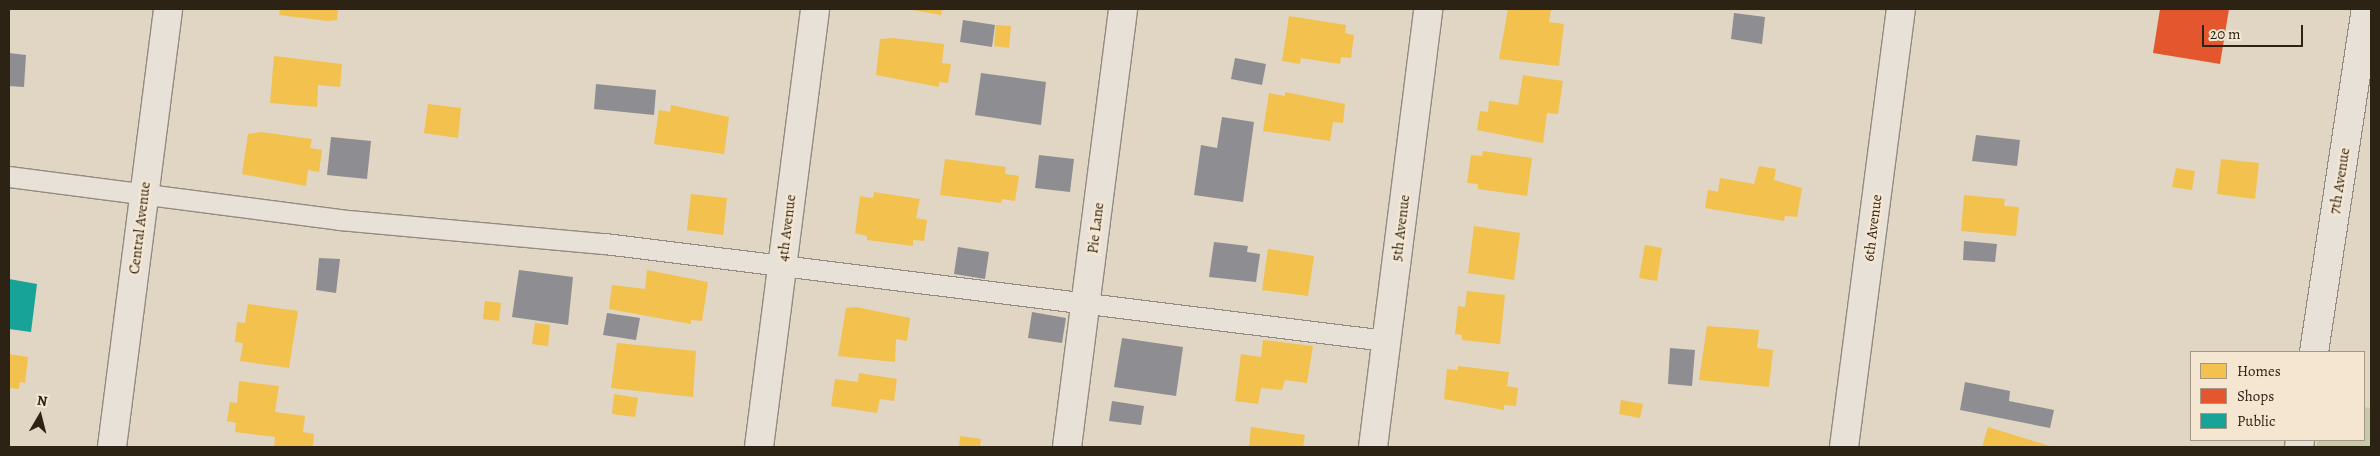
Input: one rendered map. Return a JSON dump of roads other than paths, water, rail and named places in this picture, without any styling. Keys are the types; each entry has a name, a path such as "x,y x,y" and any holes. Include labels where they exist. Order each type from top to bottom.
{"street":[{"name":"Central Avenue","path":"112,447 168,9"},
{"name":"4th Avenue","path":"759,447 815,9"},
{"name":"Pie Lane","path":"1066,447 1088,302 1123,9"},
{"name":"5th Avenue","path":"1373,447 1428,9"},
{"name":"6th Avenue","path":"1844,447 1901,9"},
{"name":"7th Avenue","path":"2314,351 2366,9"}],"lane":[{"path":"9,177 1088,302 1386,341"}]}
